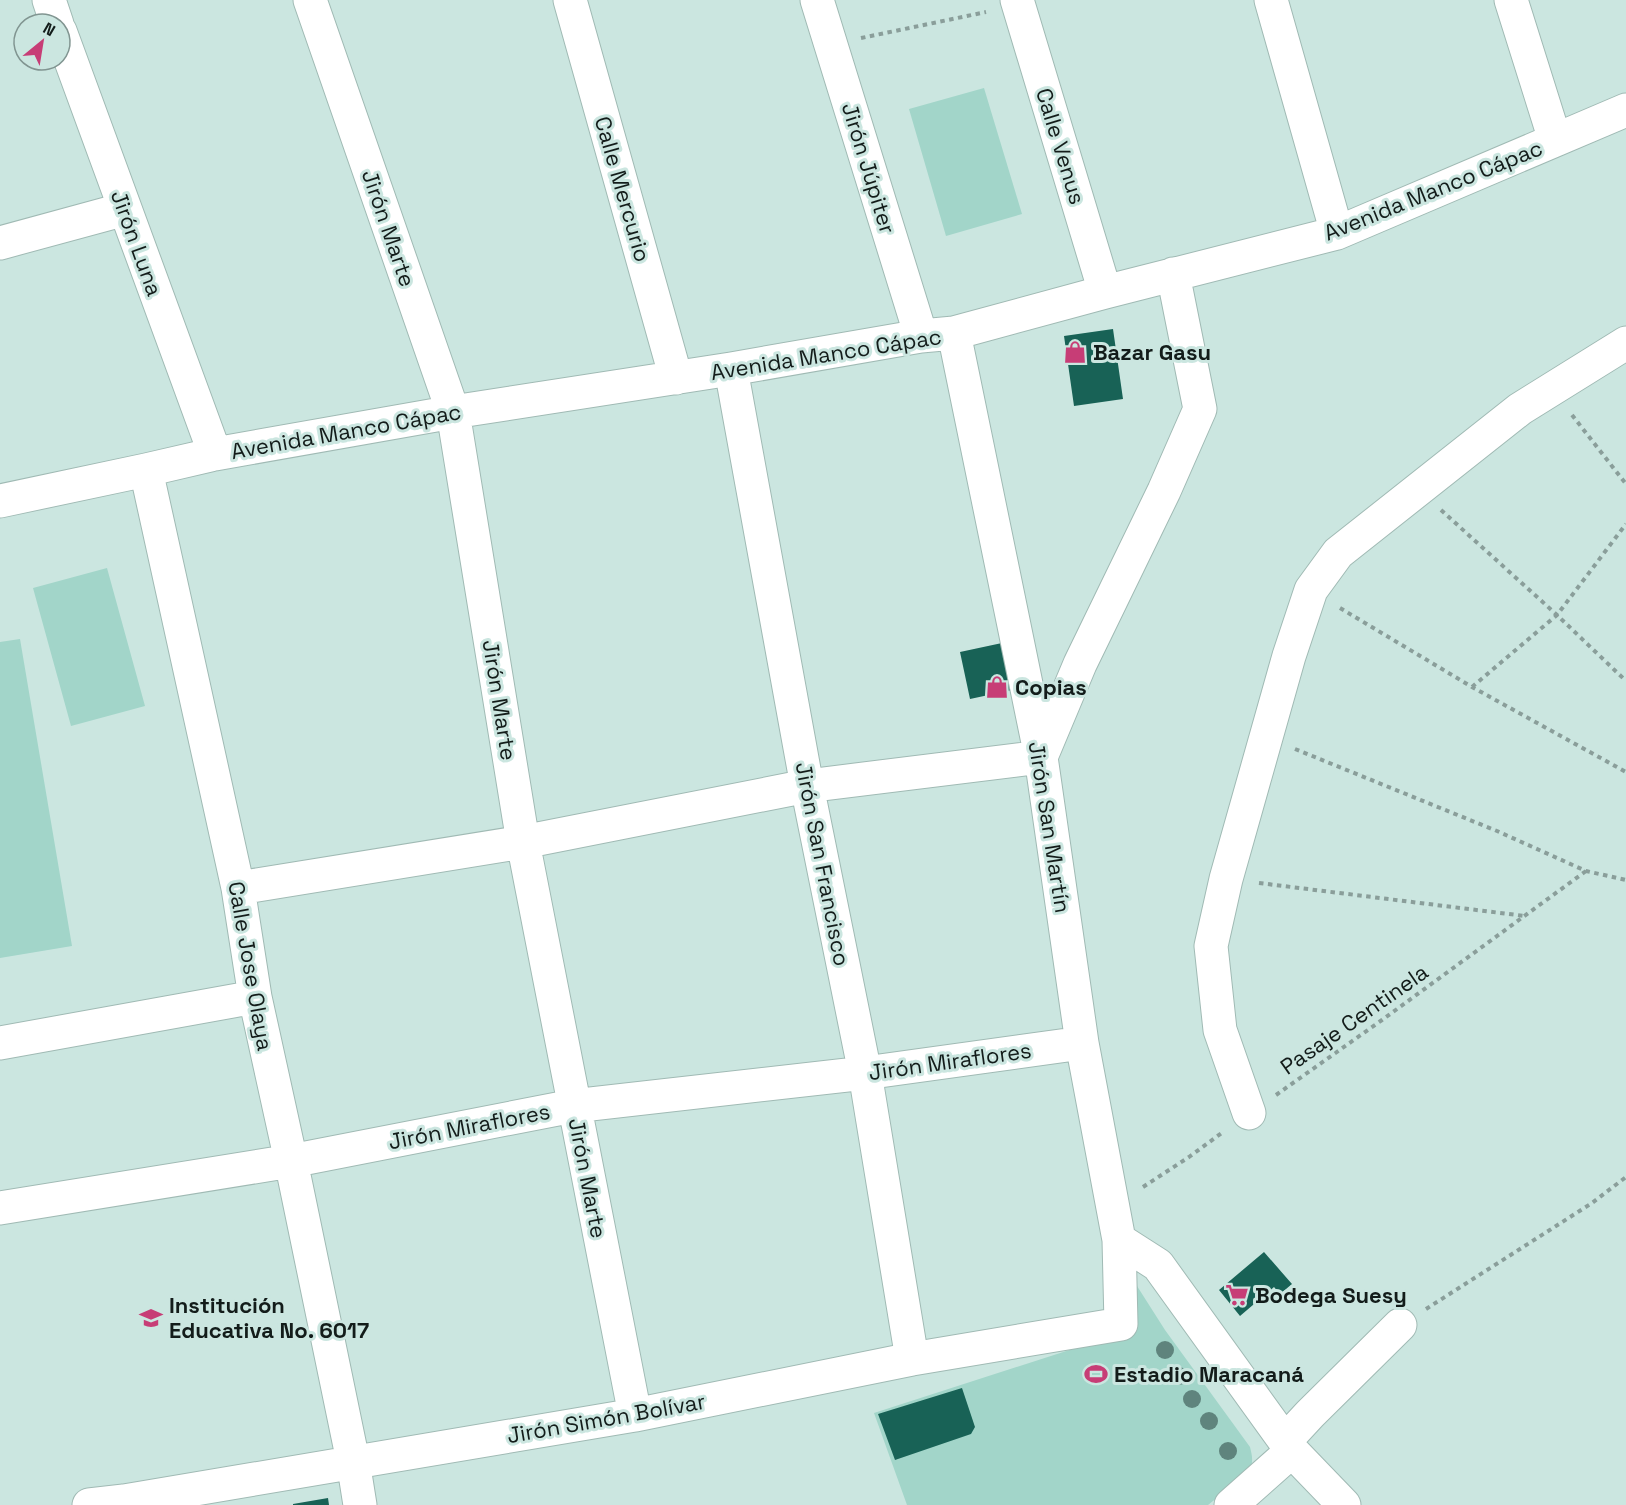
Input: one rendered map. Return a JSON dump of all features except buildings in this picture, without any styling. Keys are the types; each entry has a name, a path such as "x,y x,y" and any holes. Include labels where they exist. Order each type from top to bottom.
{"street":[{"name":"Jirón Marte","path":"310,0 453,412 523,842 635,1415"},
{"name":"Calle Mercurio","path":"570,0 676,378"},
{"name":"Jirón Júpiter","path":"817,0 921,336"},
{"path":"1270,0 1337,233"},
{"path":"1511,0 1555,140"},
{"name":"Calle Venus","path":"1018,2 1105,292"},
{"name":"Jirón Luna","path":"72,65 214,454"},
{"name":"Avenida Manco Cápac","path":"0,501 214,454 453,412 676,378 921,336 954,333 1337,233 1626,110"},
{"path":"0,243 125,209"},
{"path":"237,888 523,842 807,786 1041,757 1080,664 1164,491 1200,409 1173,274"},
{"name":"Jirón San Martín","path":"954,333 1041,757 1082,1043 1119,1240 1121,1324"},
{"path":"1249,1113 1220,1030 1211,946 1226,879 1289,656 1311,590 1338,553 1520,410 1626,343"},
{"name":"Jirón San Francisco","path":"731,369 807,786 865,1073 912,1359"},
{"name":"Calle Jose Olaya","path":"146,470 237,888 255,997 291,1161 360,1505"},
{"path":"0,1043 255,997"},
{"name":"Jirón Miraflores","path":"0,1208 291,1161 573,1106 865,1073 1082,1043"},
{"path":"1119,1240 1158,1264 1288,1446 1344,1505"},
{"name":"Jirón Simón Bolívar","path":"89,1505 635,1415 912,1359 1121,1324"},
{"path":"1232,1505 1288,1446 1310,1414 1400,1325"}],"path":[{"path":"831,45 1018,2"},
{"path":"1569,379 1563,404 1626,483"},
{"path":"1418,490 1557,615 1626,681"},
{"path":"1472,687 1557,615 1626,524"},
{"path":"1311,590 1472,687 1626,772"},
{"path":"1266,737 1497,831 1587,871 1626,880"},
{"name":"Pasaje Centinela","path":"1138,1190 1189,1157 1372,1027 1587,871"},
{"path":"1226,879 1526,916"},
{"path":"1400,1325 1592,1203 1626,1177"}],"green space":[{"path":"984,88 1022,214 946,236 909,109"},
{"path":"107,568 145,706 71,726 33,588"},
{"path":"20,639 72,946 0,958 0,642"},
{"name":"Estadio Maracaná","path":"1137,1286 1165,1330 1250,1447 1252,1465 1241,1478 1208,1505 907,1505 874,1413 1116,1335 1129,1289"}],"place":[{"name":"Bazar Gasu","path":"1075,352"},
{"name":"Copias","path":"997,687"},
{"name":"Bodega Suesy","path":"1237,1295"},
{"name":"Institución Educativa No. 6017","path":"151,1318"},
{"name":"Estadio Maracaná","path":"1096,1374"}]}
